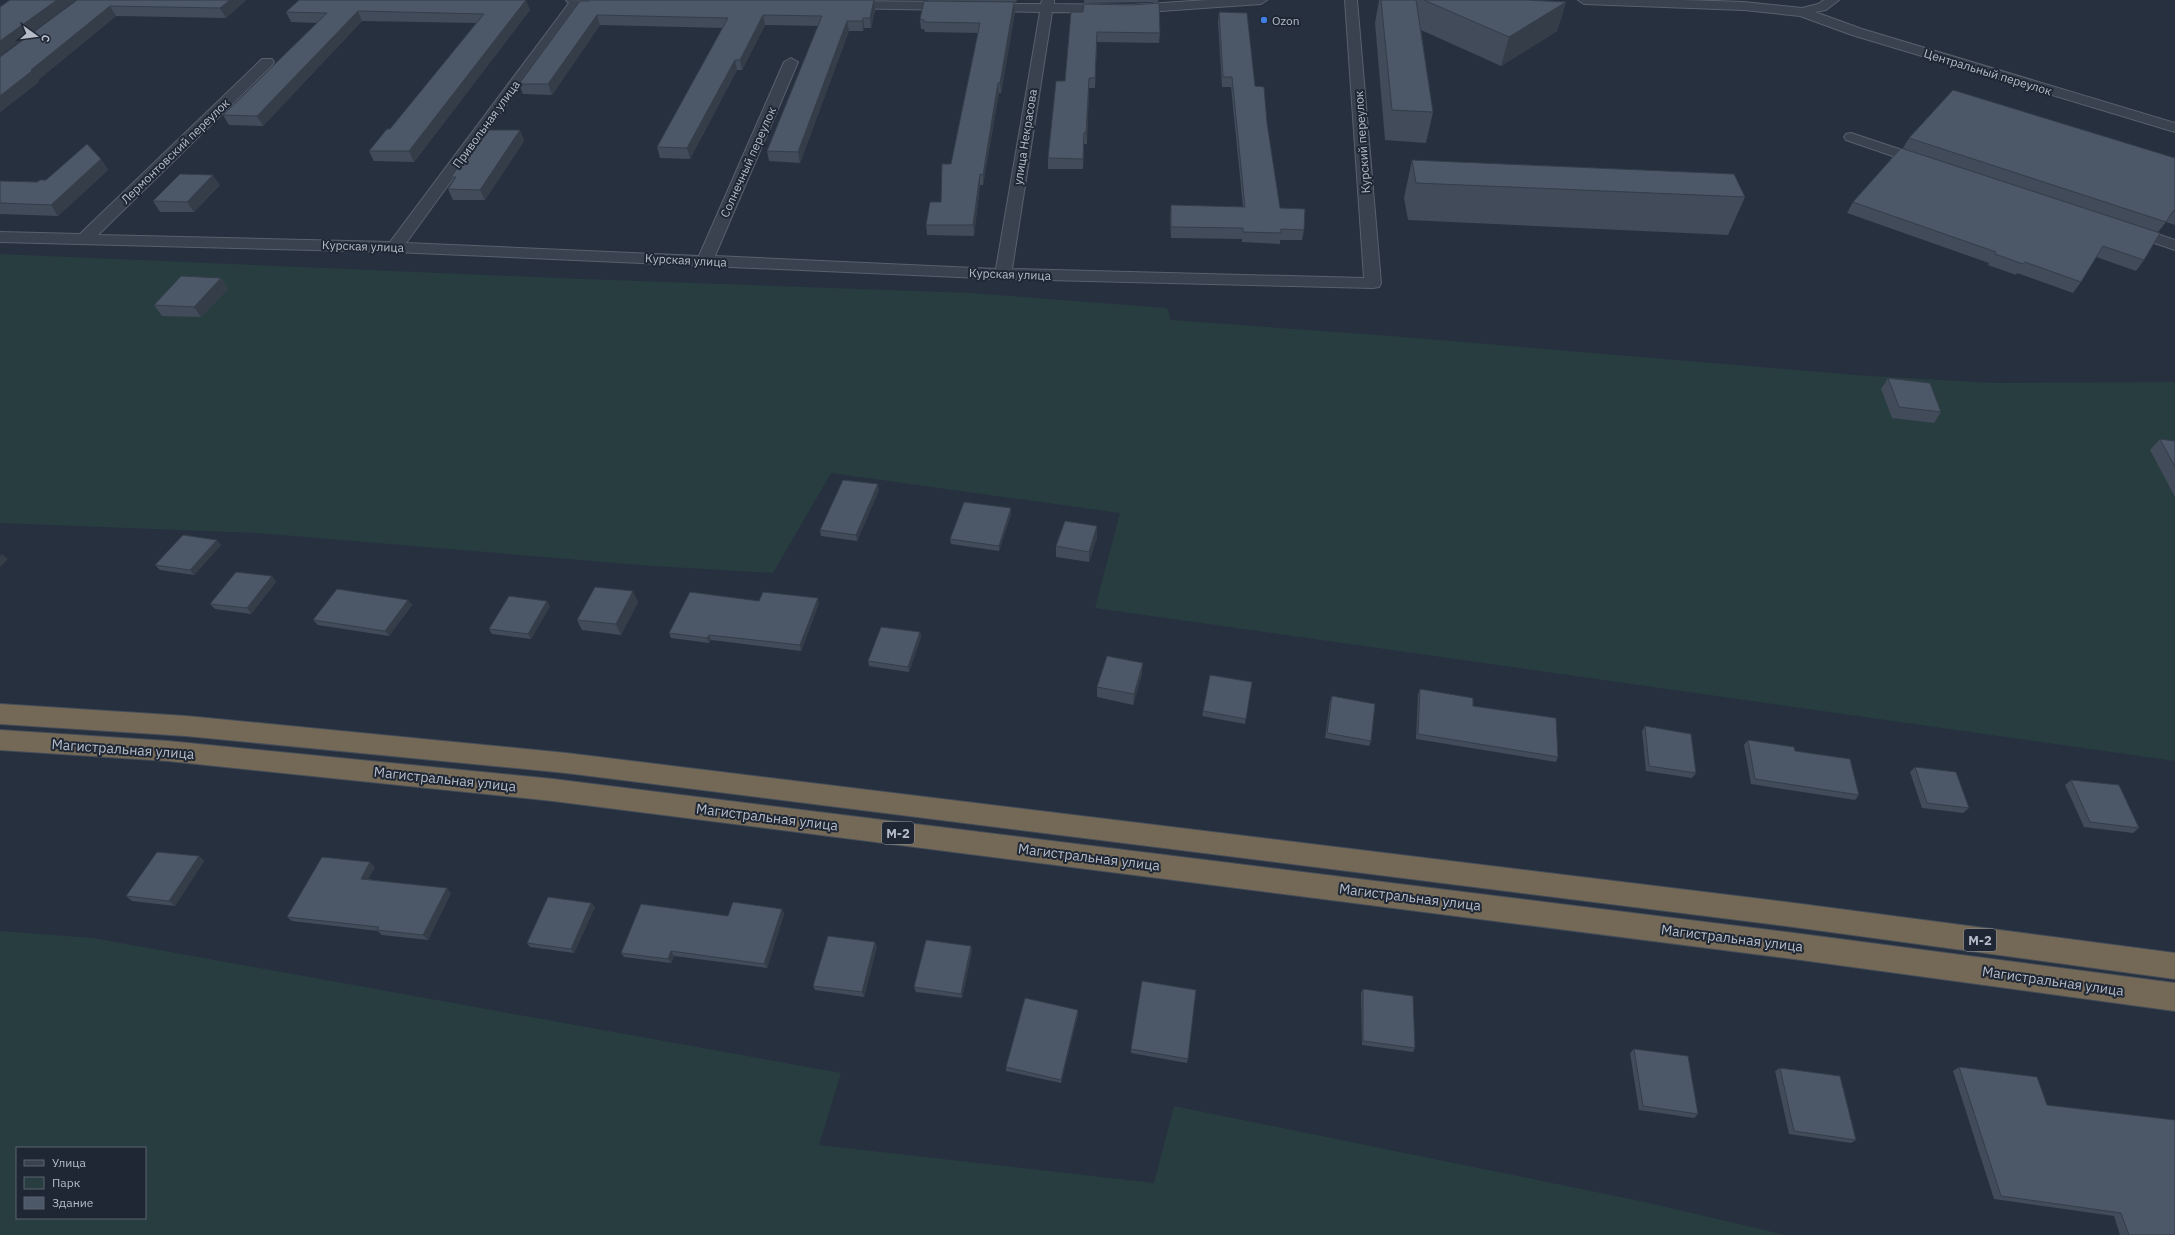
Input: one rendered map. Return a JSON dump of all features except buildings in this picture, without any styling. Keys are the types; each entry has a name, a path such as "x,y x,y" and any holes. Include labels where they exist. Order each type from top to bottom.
{"highway":[{"name":"Магистральная улица","path":"0,714 186,726 566,763 1778,913 2175,966"},
{"name":"Магистральная улица","path":"0,740 168,751 553,790 1786,945 2175,997"}],"street":[{"path":"572,0 633,1"},
{"name":"Привольная улица","path":"395,247 577,0"},
{"path":"832,4 971,7 1047,4 1159,8 1261,0"},
{"name":"Курский переулок","path":"1351,0 1373,283"},
{"path":"1584,0 1744,6 1802,12 1822,7 1833,0"},
{"name":"улица Некрасова","path":"1003,274 1047,4"},
{"name":"Центральный переулок","path":"1802,12 1857,32 2175,128"},
{"name":"Лермонтовский переулок","path":"84,239 267,62"},
{"name":"Солнечный переулок","path":"705,261 792,62"},
{"path":"1851,137 1942,167"},
{"path":"2115,225 2175,245"},
{"name":"Курская улица","path":"0,237 395,247 1003,274 1373,283"}],"green space":[{"path":"0,254 558,278 972,293 1167,308 1171,320 1391,336 1855,375 1993,383 2175,382 2175,761 1095,608 1120,513 831,473 773,573 653,566 258,533 0,523"},
{"path":"0,931 93,938 841,1073 819,1145 1154,1183 1174,1106 1645,1202 1785,1235 0,1235"}],"place":[{"name":"Ozon","path":"1264,20"}]}
